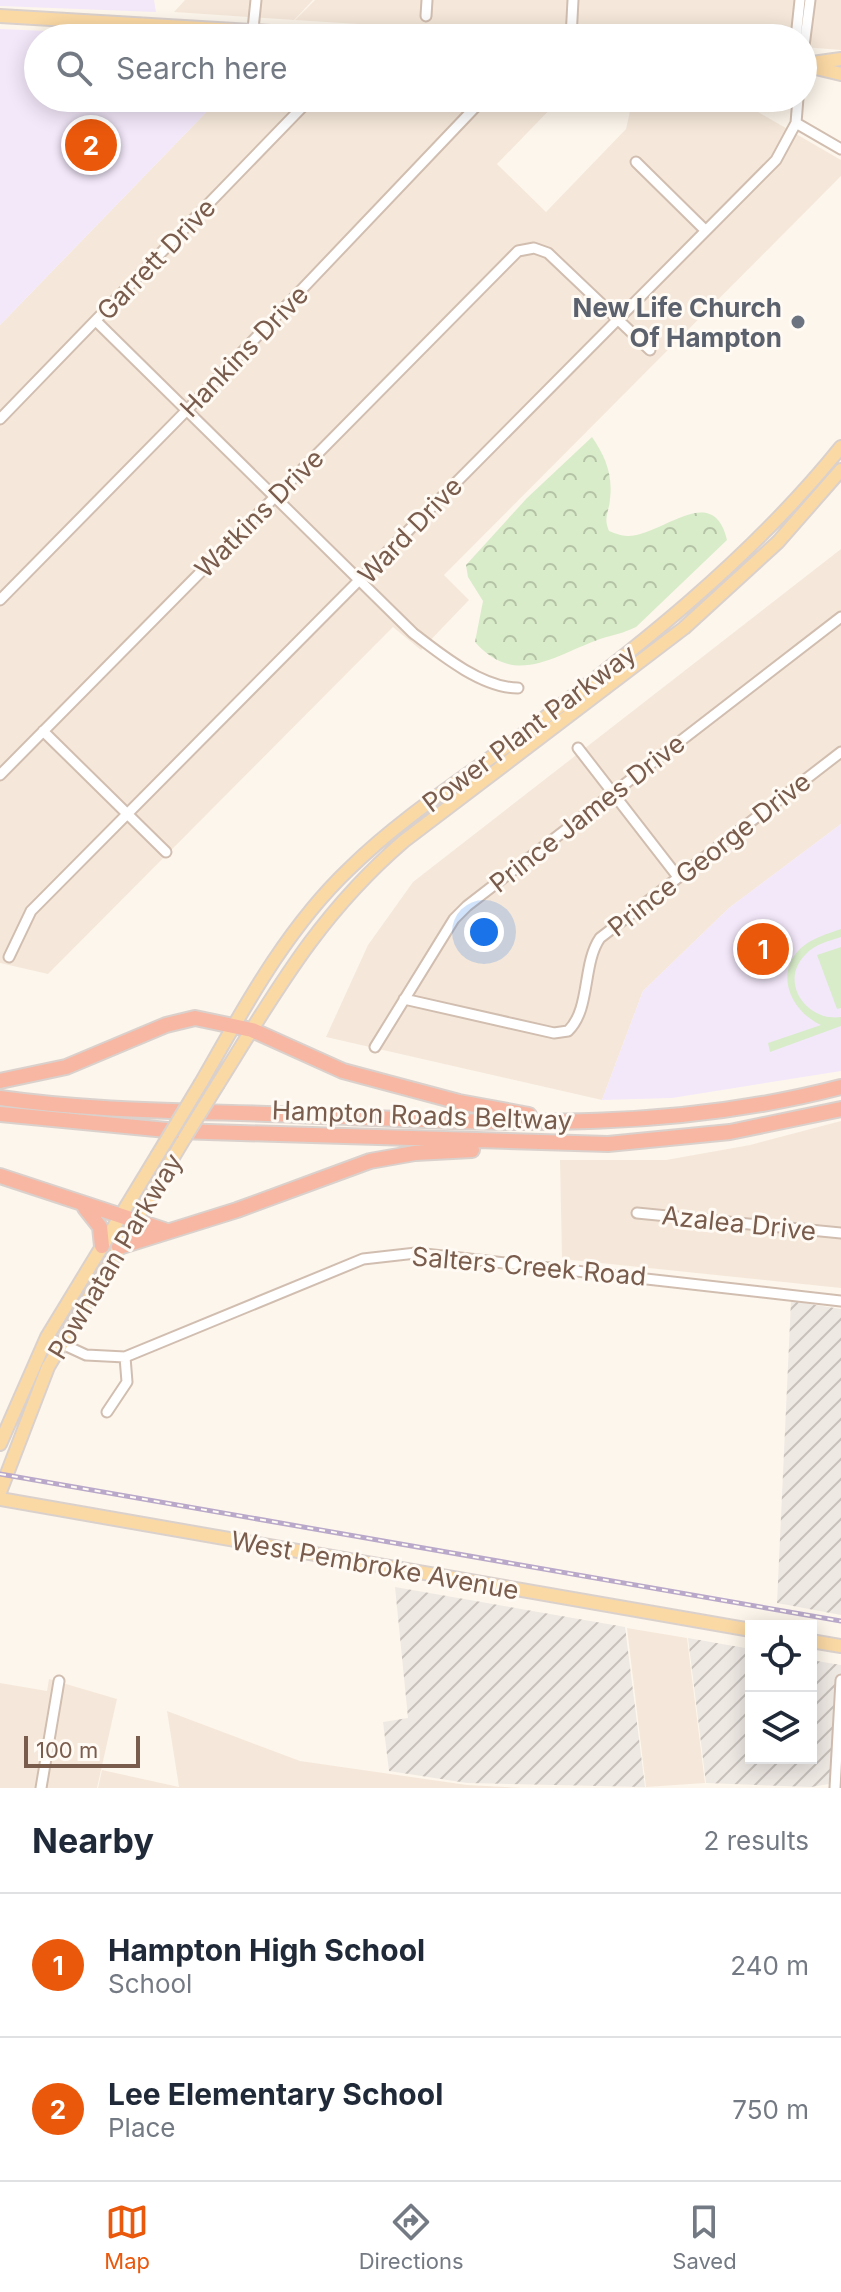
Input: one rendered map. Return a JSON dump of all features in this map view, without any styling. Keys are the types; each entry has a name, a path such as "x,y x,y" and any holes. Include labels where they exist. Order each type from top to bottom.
{"highway":[{"path":"0,1081 66,1067 181,1020 195,1018 252,1030 343,1071 459,1102 545,1116 568,1124"},
{"name":"Hampton Roads Beltway","path":"0,1098 130,1108 568,1124 660,1120 728,1111 841,1087"},
{"name":"Hampton Roads Beltway","path":"0,1114 177,1131 524,1144 608,1144 693,1137 841,1109"},
{"path":"119,1247 237,1210 370,1161 415,1153 492,1151 524,1144"},
{"path":"0,1176 160,1230 169,1229"},
{"path":"82,1205 100,1227 102,1246"}],"main road":[{"path":"0,16 156,24"},
{"path":"817,63 841,59"},
{"path":"817,68 841,74"},
{"name":"Power Plant Parkway","path":"235,1024 292,934 348,869 391,832 653,634 758,540 841,447"},
{"name":"Power Plant Parkway","path":"252,1030 306,943 362,879 404,841 684,628 778,542 841,470"},
{"name":"Powhatan Parkway","path":"0,1492 33,1402 60,1344 119,1247 127,1219 157,1156 235,1024"},
{"name":"Powhatan Parkway","path":"0,1444 47,1337 102,1246 127,1219 174,1156 252,1030"},
{"name":"West Pembroke Avenue","path":"0,1499 745,1629"},
{"path":"817,1642 841,1646"}],"street":[{"path":"254,24 256,0"},
{"path":"426,16 427,0"},
{"path":"572,24 573,0"},
{"path":"797,24 800,0"},
{"path":"807,24 810,0"},
{"name":"Garrett Drive","path":"0,419 298,112"},
{"name":"Hankins Drive","path":"0,600 187,410 471,112"},
{"name":"Ward Drive","path":"9,957 31,911 776,160 796,123 797,112"},
{"path":"796,123 841,149"},
{"path":"636,162 705,230"},
{"name":"Watkins Drive","path":"0,775 518,251 534,248 548,253 616,319"},
{"path":"616,319 650,350"},
{"path":"96,321 274,498 438,653 498,686 518,688"},
{"name":"Prince James Drive","path":"375,1047 459,913 841,617"},
{"path":"43,731 166,852"},
{"path":"578,748 678,877"},
{"name":"Prince George Drive","path":"404,999 554,1033 568,1031 577,1019 592,953 600,938 841,752"},
{"name":"Azalea Drive","path":"637,1213 841,1233"},
{"name":"Salters Creek Road","path":"47,1337 97,1358 125,1357 363,1259 385,1254 416,1253 841,1301"},
{"path":"107,1412 127,1382 125,1357"},
{"path":"835,1788 841,1680"},
{"path":"41,1788 59,1681"}],"shaded area":[{"path":"0,0 154,0 156,12 0,6"},
{"path":"185,0 313,0 294,20 174,12"},
{"path":"315,0 841,0 841,50 817,48 817,24 357,24 295,20"},
{"path":"0,29 24,30 24,112 206,112 0,325"},
{"path":"206,112 547,112 497,164 546,212 626,129 630,112 758,112 841,160 841,176 444,575 469,600 421,650 393,627 48,974 0,963 0,325"},
{"path":"841,549 841,824 729,908 643,991 602,1100 326,1037 368,945 413,882"},
{"path":"841,824 841,1071 672,1098 602,1100 643,991 729,908"},
{"path":"841,1121 841,1288 562,1259 560,1160 666,1160 750,1145"},
{"path":"791,1301 841,1309 841,1615 777,1603"},
{"path":"395,1587 625,1627 645,1787 467,1783 389,1771 383,1722 408,1718"},
{"path":"627,1628 687,1638 705,1783 646,1787"},
{"path":"688,1638 745,1648 745,1764 817,1764 817,1661 841,1665 841,1782 811,1787 706,1783"},
{"path":"49,1679 117,1699 97,1788 0,1788 0,1683 47,1691"},
{"path":"167,1711 300,1761 467,1785 522,1788 98,1788 102,1770 179,1787"}],"green space":[{"path":"592,437 609,473 611,490 606,518 609,531 625,536 640,534 698,513 710,514 720,523 727,540 636,627 536,664 505,663 490,656 475,642 483,601 468,577 466,565 527,498"},
{"path":"841,929 841,937 818,945 806,954 795,976 800,998 807,1006 828,1017 841,1017 841,1026 770,1052 768,1043 821,1025 795,1002 787,980 788,969 801,948"},
{"path":"841,947 841,1008 837,1009 817,955"}],"railway":[{"path":"0,1474 841,1621"}],"place":[{"name":"Lee Elementary School","path":"91,145"},
{"name":"New Life Church Of Hampton","path":"798,322"},
{"name":"Hampton High School","path":"763,949"}]}
